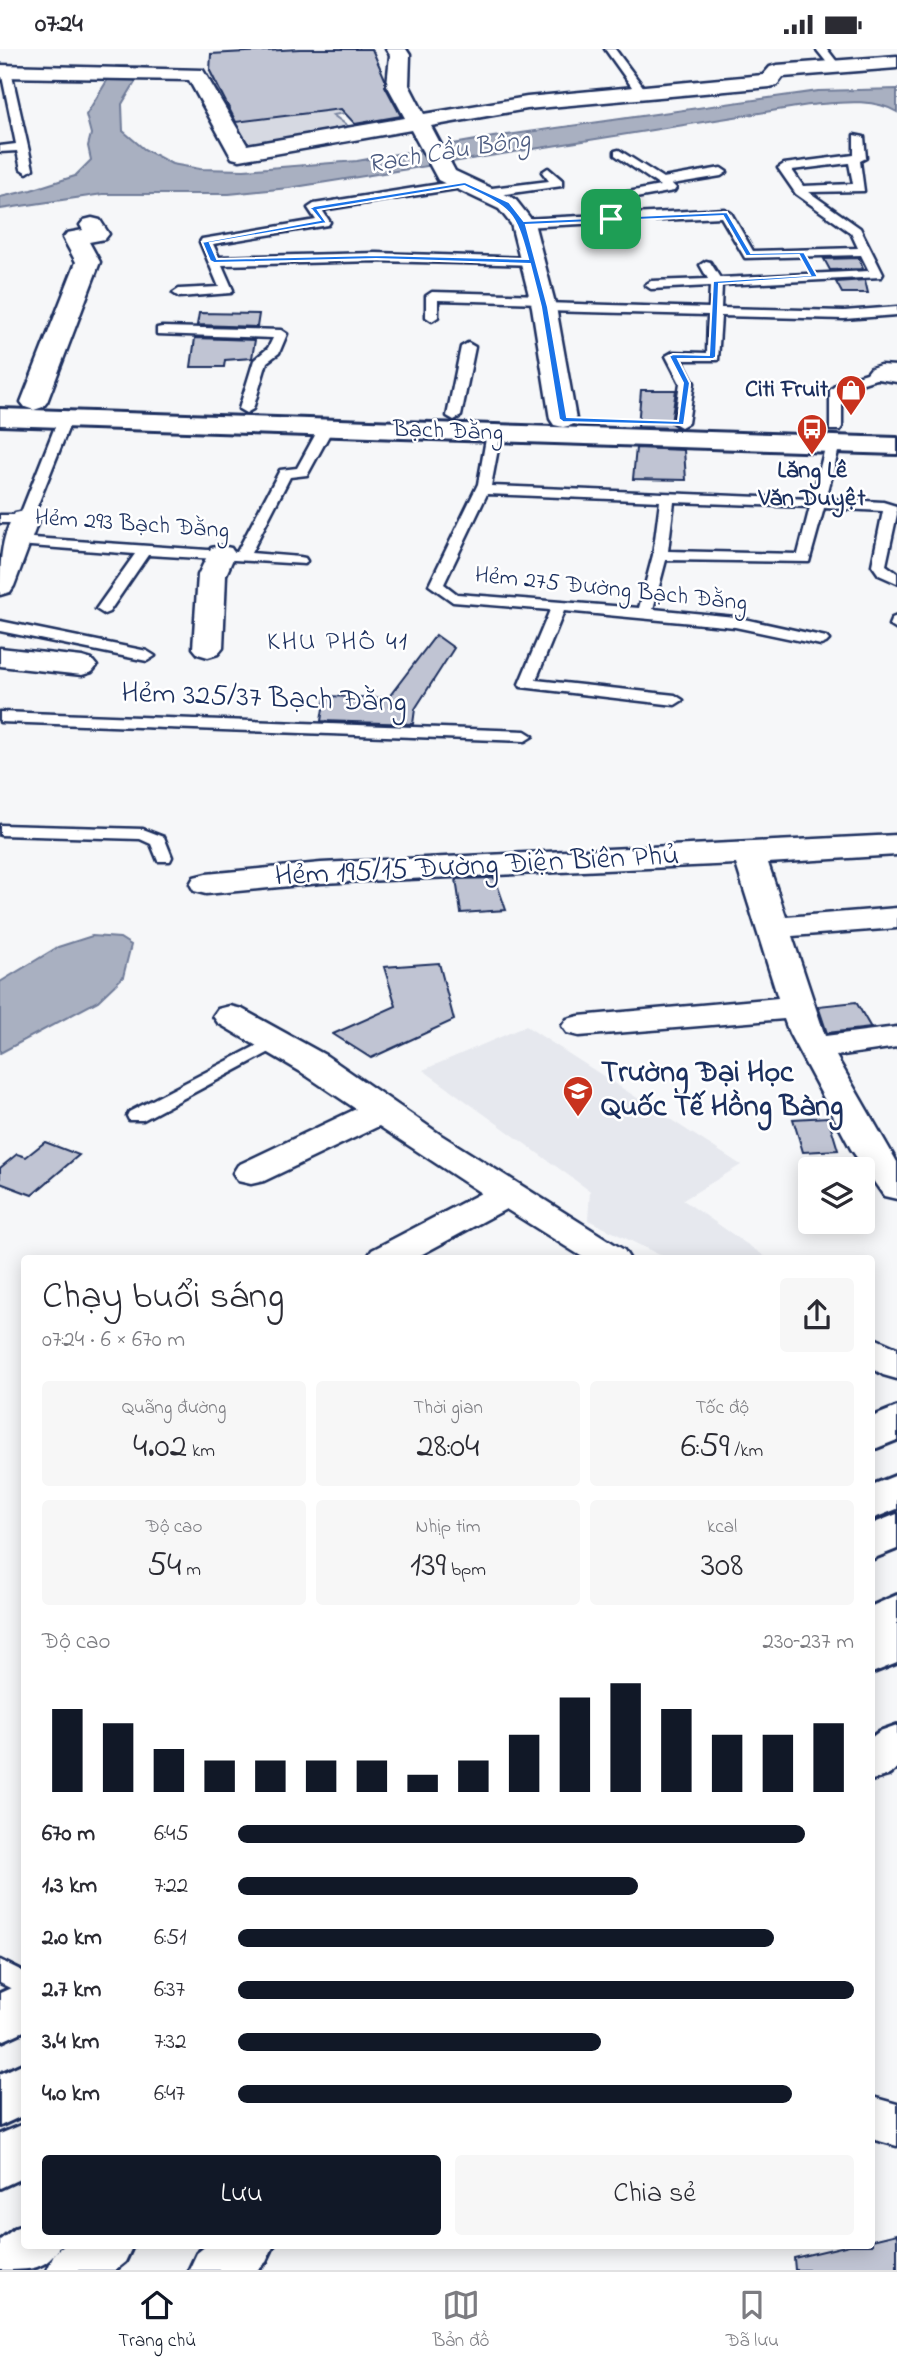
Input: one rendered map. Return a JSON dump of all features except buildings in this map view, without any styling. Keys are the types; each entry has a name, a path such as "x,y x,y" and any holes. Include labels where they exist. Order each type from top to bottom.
{"main road":[{"name":"Bạch Đằng","path":"0,401 20,412 65,419 494,433 562,427 681,423 834,436 897,446"},
{"name":"Bạch Đằng","path":"20,412 246,409 454,416 562,427 834,436 897,429"},
{"path":"875,1434 897,1421"},
{"path":"875,1502 897,1490"},
{"path":"875,1542 897,1529"},
{"path":"875,1626 897,1611"},
{"path":"875,1655 897,1641"},
{"path":"875,1760 897,1743"},
{"path":"0,2021 21,2005"},
{"path":"0,2104 21,2087"},
{"path":"0,2165 21,2148"},
{"path":"3,2270 29,2249"},
{"path":"75,2270 101,2249"},
{"path":"217,2270 242,2249"}],"street":[{"path":"397,49 400,55 398,85 420,130 465,184 507,204 522,223 543,303 562,427"},
{"path":"3,71 196,74 240,153 420,130 527,103 771,81 776,71 897,62"},
{"path":"20,412 88,262 75,239 97,234 92,225"},
{"path":"0,586 14,526"},
{"path":"208,648 212,575 232,555"},
{"path":"0,657 82,666"},
{"name":"Hẻm 195/15 Đường Điện Biên Phủ","path":"206,884 321,873 897,845"},
{"path":"749,854 806,1033 869,1149 897,1188"},
{"path":"772,928 897,918"},
{"path":"579,1026 798,1007"},
{"path":"230,1016 313,1064 381,1111 605,1255"},
{"path":"814,1048 897,1037"},
{"path":"251,1173 381,1111"},
{"path":"392,1255 508,1193"},
{"path":"875,1352 897,1366"},
{"path":"875,2119 897,2125"}],"lane":[{"path":"610,49 641,92"},
{"path":"821,49 836,67"},
{"path":"3,71 27,169"},
{"path":"651,285 877,274 856,231 800,191 784,168 860,158 858,137"},
{"path":"0,149 22,147"},
{"path":"611,219 595,202 670,188 619,153"},
{"path":"800,191 810,188 860,188 854,159"},
{"path":"179,293 227,290 206,242 324,222 314,208 465,184 558,183 548,172"},
{"path":"661,182 721,172"},
{"path":"522,223 725,213 748,255 866,251"},
{"path":"802,253 814,277"},
{"path":"214,261 376,257 532,262"},
{"path":"681,423 687,383 673,356 713,357 716,282 706,265"},
{"path":"432,317 432,296 714,311 844,315 897,311"},
{"path":"162,331 281,334 274,350 261,360 246,409"},
{"path":"454,416 468,347"},
{"path":"660,555 804,559 834,436 835,393 846,384 889,374"},
{"path":"14,526 65,419"},
{"name":"Hẻm 293 Bạch Đằng","path":"232,555 285,473 302,471 326,428"},
{"name":"Hẻm 275 Đường Bạch Đằng","path":"494,433 482,490 436,585 453,598 735,622 821,640"},
{"path":"482,490 883,506 891,509 878,565 893,575"},
{"path":"645,613 660,555 668,496"},
{"name":"Hẻm 293 Bạch Đằng","path":"14,526 145,549 300,561"},
{"path":"104,609 145,549"},
{"path":"559,605 527,684 676,700"},
{"path":"0,626 147,656"},
{"name":"Hẻm 325/37 Bạch Đằng","path":"0,717 525,736"},
{"path":"0,831 134,834 155,838 163,848 164,857"},
{"path":"136,1116 275,1042"},
{"path":"0,1970 21,1983"}],"shaded area":[{"path":"236,70 351,103 357,111 333,115 352,129 244,148 210,71"},
{"name":"Trường Đại Học Quốc Tế Hồng Bàng","path":"526,1026 741,1165 683,1200 763,1255 660,1255 588,1220 590,1191 423,1070"}],"water":[{"name":"Rạch Cầu Bông","path":"116,66 145,66 122,104 123,131 144,149 172,164 200,169 244,170 357,161 493,137 818,91 897,89 897,112 877,104 866,103 809,105 289,188 229,194 103,194 0,209 0,197 75,176 91,160 88,146 91,134 86,115"},
{"path":"92,936 120,938 131,945 123,977 98,1001 0,1053 0,982 58,947"}],"place":[{"name":"Citi Fruit","path":"851,417"},
{"name":"Lăng Lê Văn Duyệt","path":"812,456"},
{"name":"Trường Đại Học Quốc Tế Hồng Bàng","path":"578,1118"}],"district":[{"name":"KHU PHỐ 41","path":"338,643"}],"route":[{"path":"611,219 522,223 532,262 376,257 214,261 206,242 324,222 314,208 465,184 507,204 522,223 539,283 563,419 681,423 687,383 673,356 713,357 716,282 814,277 802,253 748,255 725,213 611,219"}]}
